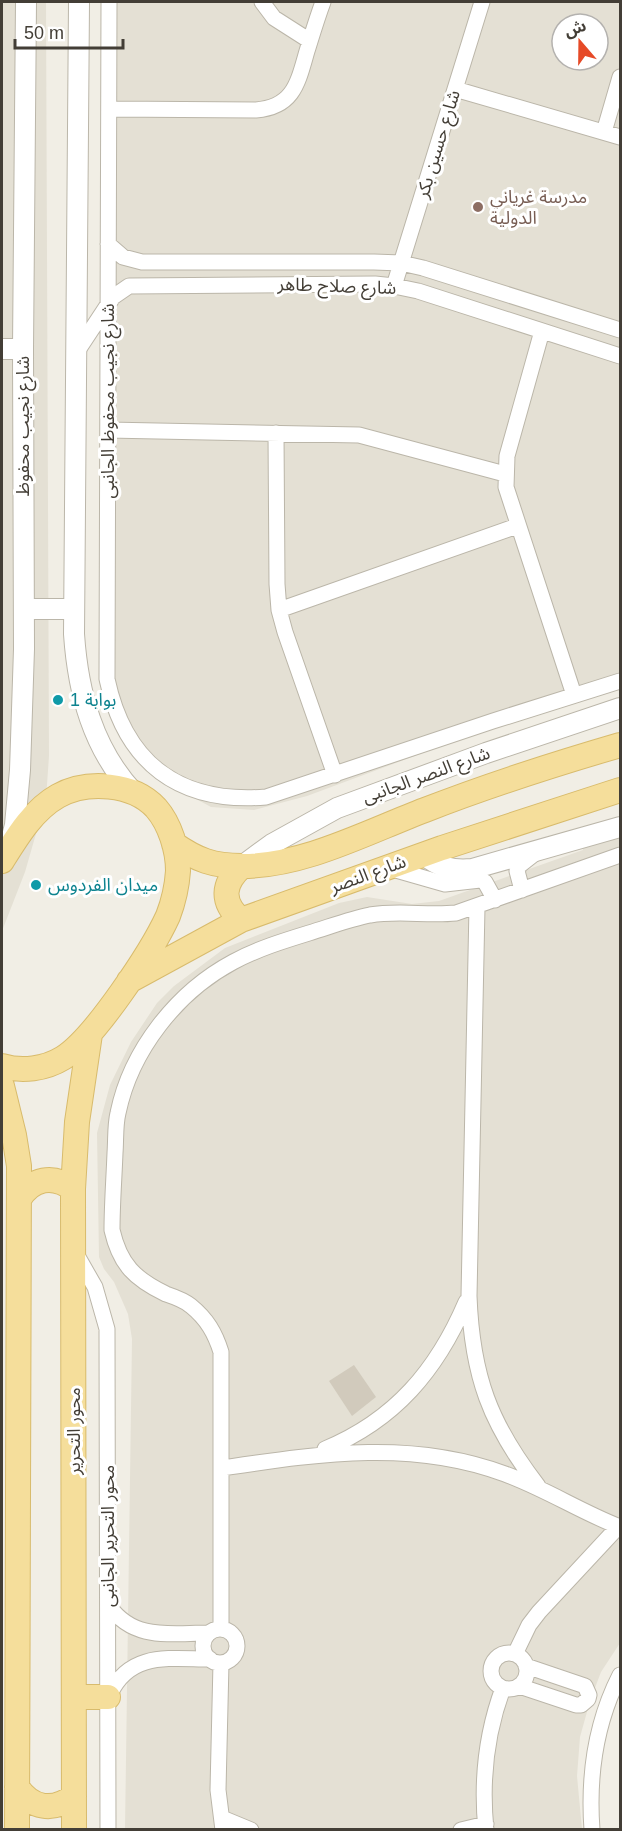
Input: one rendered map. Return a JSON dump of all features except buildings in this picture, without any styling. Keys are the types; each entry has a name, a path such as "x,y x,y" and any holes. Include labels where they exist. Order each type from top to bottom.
{"main road":[{"path":"174,844 195,858 213,864 242,866 289,861 437,805 621,745"},
{"path":"2,1066 25,1069 43,1066 69,1054 90,1034 151,947 168,915 175,893 178,870 174,844 168,826 156,808 134,793 96,786 77,789 43,806 5,855"},
{"name":"شارع النصر","path":"127,982 159,967 241,921 423,854 621,790"},
{"path":"241,921 232,911 227,899 227,886 242,866"},
{"name":"محور التحرير","path":"74,1830 73,1189 77,1122 90,1034"},
{"path":"2,1086 8,1146 18,1166 19,1199 10,1484 17,1830"},
{"path":"19,1199 33,1183 43,1180 54,1179 73,1189"},
{"path":"74,1697 108,1697"},
{"path":"17,1787 32,1803 43,1807 54,1807 74,1796"}],"street":[{"name":"شارع نجيب محفوظ","path":"5,855 15,825 20,770 24,609 23,349 26,2"},
{"path":"78,2 74,609 76,668 85,706 103,752 118,776 134,793"},
{"name":"شارع نجيب محفوظ الجانبى","path":"109,2 107,679 112,702 121,725 140,752 170,779 192,790 217,797 242,799 266,797 493,720 621,681"},
{"path":"262,2 274,18 310,41"},
{"path":"109,109 266,109 284,100 297,85 323,2"},
{"name":"شارع حسين بكر","path":"394,286 482,2"},
{"path":"604,132 621,77"},
{"path":"455,89 621,137"},
{"name":"شارع صلاح طاهر","path":"108,244 123,257 142,262 400,263 423,268 621,330"},
{"name":"شارع صلاح طاهر","path":"76,353 108,305 120,290 129,285 375,284 418,291 621,356"},
{"path":"542,331 507,456 505,474 507,493 517,526 574,695"},
{"path":"2,349 23,349"},
{"path":"108,430 359,435 505,474"},
{"path":"276,433 279,610 335,775"},
{"path":"279,610 517,526"},
{"path":"24,609 74,609"},
{"name":"شارع النصر الجانبى","path":"242,866 272,844 336,808 486,753 621,708"},
{"path":"423,854 441,866 461,870 621,827"},
{"path":"522,890 517,871 520,865 539,850"},
{"path":"215,1661 206,1655 203,1644 215,1631 222,1468 221,1352 215,1333 204,1317 189,1304 150,1286 135,1276 124,1263 116,1247 112,1230 118,1114 127,1083 141,1053 158,1027 180,1001 205,980 232,962 262,948 369,915 456,913 621,855"},
{"path":"387,867 445,884 480,880 485,882 495,900"},
{"path":"477,907 470,1331 485,1398 517,1459 538,1486"},
{"name":"محور التحرير الجانبى","path":"74,1249 95,1287 107,1329 108,1830"},
{"path":"308,1455 368,1426 395,1406 419,1383 439,1356 469,1296"},
{"path":"222,1468 308,1455 357,1451 426,1455 502,1472 538,1486 619,1527 538,1612 521,1639 515,1654"},
{"path":"108,1697 115,1683 125,1672 138,1664 157,1658 215,1661 232,1658 237,1648 235,1636 231,1632 154,1633 138,1630 121,1621 109,1606"},
{"path":"504,1654 515,1654 526,1666 585,1686 589,1695 588,1699 581,1705 576,1705 498,1685 491,1676 492,1665 499,1656 504,1654"},
{"path":"215,1661 218,1790 222,1824 251,1830"},
{"path":"461,1830 486,1827 486,1755 495,1710 511,1687 525,1677 526,1666"},
{"path":"591,1830 590,1800 595,1749 602,1719 621,1675"}],"shaded area":[{"path":"2,2 46,2 49,756 46,799 25,872 2,931"},
{"path":"103,2 620,2 620,687 471,735 307,796 254,810 211,807 150,774 110,716 101,652"},
{"path":"620,835 620,1643 601,1672 580,1737 577,1776 582,1829 125,1829 132,1339 128,1314 114,1282 104,1269 99,1257 97,1133 110,1085 131,1042 157,1003 174,986 225,948 339,903 367,897 412,904 439,901 583,850 583,843"}],"place":[{"name":"مدرسة غرياني الدولية","path":"478,207"},
{"name":"بوابة 1","path":"58,700"},
{"name":"ميدان الفردوس","path":"36,885"}]}
